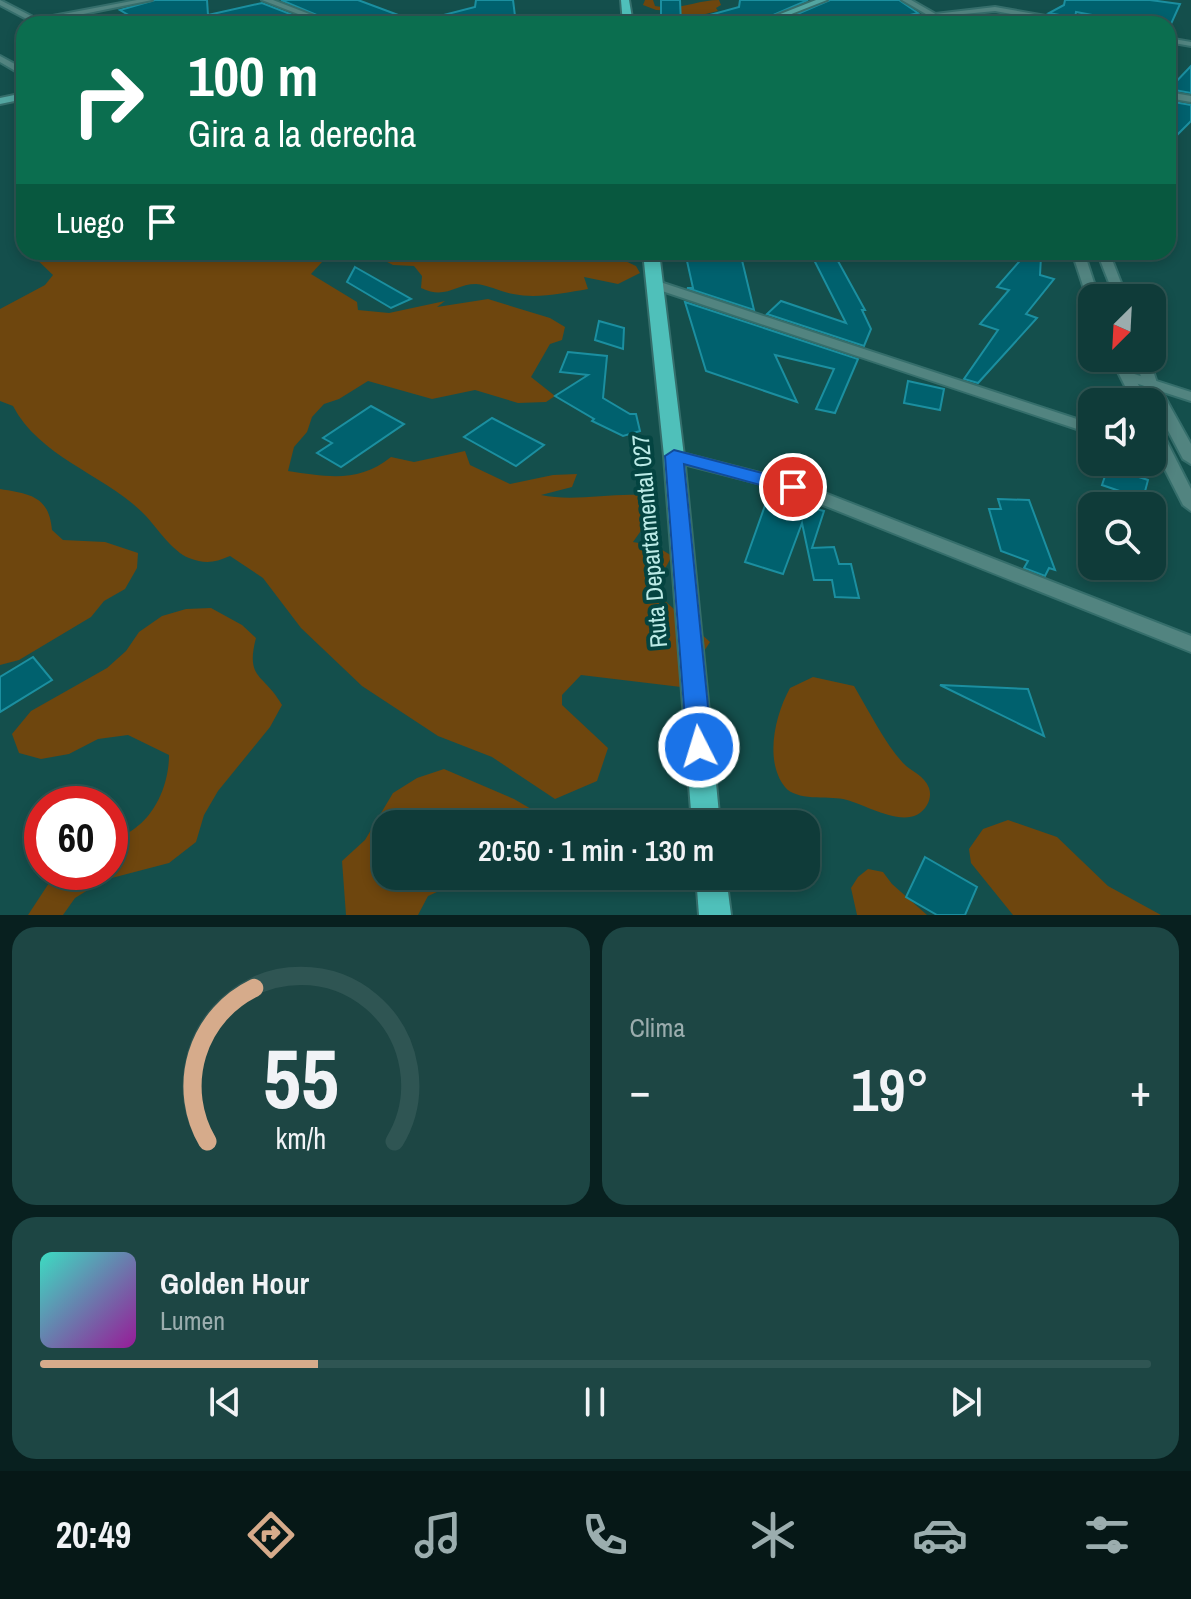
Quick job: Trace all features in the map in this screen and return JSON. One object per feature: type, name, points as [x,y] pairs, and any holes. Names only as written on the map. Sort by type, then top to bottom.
[{"type":"main road","points":[[780,16],[823,0]]},
{"type":"main road","name":"Ruta Departamental 027","points":[[652,260],[674,456],[705,810]]},
{"type":"main road","points":[[712,890],[715,915]]},
{"type":"street","points":[[73,16],[148,0]]},
{"type":"street","points":[[266,0],[309,16]]},
{"type":"street","points":[[894,0],[922,16]]},
{"type":"street","points":[[906,0],[930,16]]},
{"type":"street","points":[[0,2],[27,16]]},
{"type":"street","points":[[952,16],[995,9],[1035,16]]},
{"type":"street","points":[[1081,260],[1088,284]]},
{"type":"street","points":[[1106,260],[1116,284]]},
{"type":"street","points":[[654,284],[730,306],[1078,424]]},
{"type":"street","points":[[1126,372],[1134,388]]},
{"type":"street","points":[[1146,372],[1191,459]]},
{"type":"street","points":[[1128,376],[1191,397]]},
{"type":"street","points":[[674,456],[793,487],[1191,644]]},
{"type":"street","points":[[1166,464],[1191,505]]},
{"type":"shaded area","points":[[645,0],[653,0],[655,6],[664,7],[719,0],[721,5],[716,8],[718,11],[697,16],[675,16],[680,11],[656,10],[643,5]]},
{"type":"shaded area","points":[[37,260],[322,260],[311,274],[357,302],[358,310],[389,313],[445,301],[437,307],[488,299],[550,318],[565,327],[562,340],[550,344],[531,377],[555,396],[546,402],[518,403],[475,390],[432,399],[368,381],[339,399],[324,404],[312,417],[307,432],[294,447],[288,471],[342,476],[367,471],[391,457],[414,462],[465,451],[470,465],[510,484],[553,475],[577,474],[572,487],[541,495],[565,498],[641,495],[650,518],[633,542],[656,546],[672,556],[646,603],[663,599],[710,642],[681,687],[581,675],[562,695],[562,705],[608,748],[597,781],[555,799],[492,757],[438,736],[362,686],[301,628],[263,578],[230,556],[205,562],[183,555],[129,501],[56,453],[25,424],[13,406],[0,401],[0,309],[45,285],[53,275]]},
{"type":"shaded area","points":[[383,260],[623,260],[636,266],[640,273],[618,284],[584,277],[588,289],[531,296],[476,284],[444,292],[430,291],[421,288],[422,276],[414,266],[393,265]]},
{"type":"shaded area","points":[[0,489],[29,495],[42,503],[52,530],[63,540],[105,542],[138,553],[137,568],[125,589],[104,601],[91,617],[19,660],[0,665]]},
{"type":"shaded area","points":[[211,608],[242,625],[256,638],[253,652],[255,669],[282,705],[270,727],[218,791],[204,815],[196,842],[169,863],[128,874],[128,833],[155,806],[167,776],[169,755],[128,735],[98,739],[69,754],[41,759],[19,753],[12,734],[31,711],[107,668],[126,651],[139,632],[162,616],[186,609]]},
{"type":"shaded area","points":[[813,677],[854,686],[896,755],[927,784],[929,799],[919,813],[910,817],[888,815],[843,799],[796,794],[785,787],[773,751],[776,724],[790,688]]},
{"type":"shaded area","points":[[444,769],[533,810],[383,810],[393,793],[417,778]]},
{"type":"shaded area","points":[[1008,820],[1057,837],[1108,886],[1161,915],[1013,915],[971,863],[969,849],[983,829]]},
{"type":"shaded area","points":[[372,828],[372,890],[441,890],[428,896],[418,915],[346,915],[342,861],[365,840]]},
{"type":"shaded area","points":[[868,869],[883,872],[927,915],[857,915],[851,888]]},
{"type":"shaded area","points":[[44,890],[88,890],[75,898],[63,915],[28,915]]},
{"type":"building","points":[[155,0],[207,0],[208,15],[262,3],[295,16],[130,16],[120,10]]},
{"type":"building","points":[[281,0],[358,0],[401,16],[319,16]]},
{"type":"building","points":[[476,0],[513,0],[515,16],[440,16],[475,7]]},
{"type":"building","points":[[661,0],[680,0],[681,16],[661,16]]},
{"type":"building","points":[[740,0],[808,0],[771,16],[706,16],[739,7]]},
{"type":"building","points":[[830,0],[899,0],[918,13],[906,16],[793,16]]},
{"type":"building","points":[[1065,0],[1150,0],[1180,4],[1175,16],[1097,16],[1076,12],[1075,16],[1065,16],[1049,13],[1064,5]]},
{"type":"building","points":[[1191,66],[1191,93],[1176,90],[1176,82]]},
{"type":"building","points":[[1176,102],[1191,105],[1191,121],[1176,136]]},
{"type":"building","points":[[687,260],[742,260],[754,310],[687,288],[693,288]]},
{"type":"building","points":[[814,260],[837,260],[865,310],[862,310],[871,329],[864,346],[767,314],[781,301],[846,323]]},
{"type":"building","points":[[1021,260],[1041,260],[1040,275],[1054,279],[1026,314],[1037,318],[978,383],[964,379],[998,330],[980,324],[1009,290],[997,287]]},
{"type":"building","points":[[355,267],[411,299],[391,308],[347,282]]},
{"type":"building","points":[[685,302],[858,359],[835,413],[816,409],[834,369],[775,355],[797,402],[706,371]]},
{"type":"building","points":[[599,321],[624,328],[623,349],[595,340]]},
{"type":"building","points":[[568,352],[607,356],[603,398],[630,414],[636,414],[640,431],[623,436],[592,421],[594,419],[555,396],[588,375],[560,372]]},
{"type":"building","points":[[908,381],[944,389],[940,410],[904,403]]},
{"type":"building","points":[[371,406],[404,424],[341,467],[317,453],[332,443],[323,438]]},
{"type":"building","points":[[492,418],[544,445],[516,466],[464,437]]},
{"type":"building","points":[[1105,476],[1136,476],[1148,480],[1145,492],[1122,492],[1102,485]]},
{"type":"building","points":[[768,497],[824,511],[812,548],[834,547],[839,564],[851,564],[859,598],[835,597],[832,580],[814,580],[802,523],[783,574],[745,562]]},
{"type":"building","points":[[998,499],[1029,500],[1055,570],[1049,568],[1045,576],[1024,568],[1028,561],[1001,551],[989,509],[1001,509]]},
{"type":"building","points":[[33,657],[52,680],[0,712],[0,677]]},
{"type":"building","points":[[940,685],[1028,689],[1044,736]]},
{"type":"building","points":[[925,857],[977,887],[965,915],[937,915],[906,897]]},
{"type":"route","points":[[699,747],[674,456],[793,487]]}]
